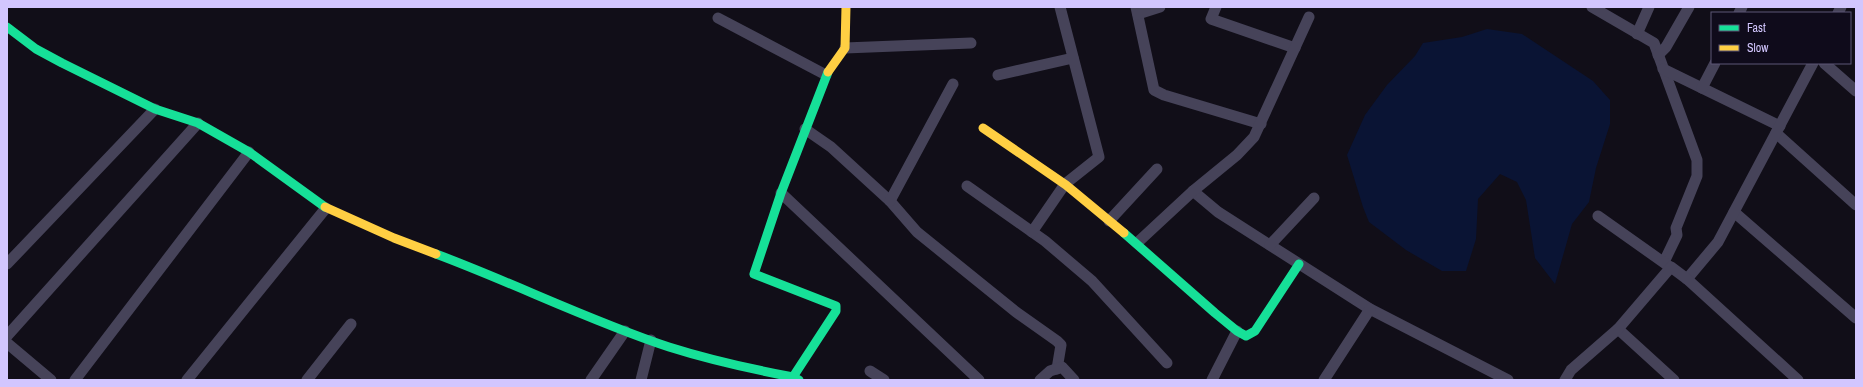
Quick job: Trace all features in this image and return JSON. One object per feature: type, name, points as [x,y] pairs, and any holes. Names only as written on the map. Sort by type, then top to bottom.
[{"type":"street","points":[[7,27],[36,49],[155,109],[198,123],[249,152],[326,208],[394,238],[495,276],[625,331],[723,363],[794,379],[836,311],[836,306],[754,274],[781,192],[826,75],[845,48],[846,7]]},
{"type":"street","points":[[1032,232],[1065,184],[1099,157],[1060,7]]},
{"type":"street","points":[[1160,7],[1137,11],[1154,90],[1261,124]]},
{"type":"street","points":[[1216,7],[1211,19],[1295,48]]},
{"type":"street","points":[[1565,380],[1571,370],[1618,329],[1668,265],[1677,235],[1676,228],[1697,176],[1697,160],[1654,44],[1592,7]]},
{"type":"street","points":[[1637,34],[1649,7]]},
{"type":"street","points":[[1658,55],[1666,47],[1689,7]]},
{"type":"street","points":[[1137,243],[1193,192],[1237,155],[1254,137],[1309,16]]},
{"type":"street","points":[[718,18],[826,75]]},
{"type":"street","points":[[845,48],[971,43]]},
{"type":"street","points":[[998,75],[1073,58]]},
{"type":"street","points":[[1702,88],[1714,64]]},
{"type":"street","points":[[1687,279],[1718,242],[1812,64]]},
{"type":"street","points":[[1825,64],[1856,91]]},
{"type":"street","points":[[1663,69],[1778,129],[1856,205]]},
{"type":"street","points":[[890,201],[953,84]]},
{"type":"street","points":[[7,264],[155,109]]},
{"type":"street","points":[[7,336],[198,123]]},
{"type":"street","points":[[983,128],[1065,184],[1137,243],[1185,288],[1237,331],[1246,336],[1255,331],[1300,264]]},
{"type":"street","points":[[805,129],[831,147],[890,201],[917,232],[1016,312],[1057,341],[1061,345],[1057,369]]},
{"type":"street","points":[[75,380],[249,152]]},
{"type":"street","points":[[1109,221],[1157,169]]},
{"type":"street","points":[[967,186],[1032,232],[1092,281],[1167,363]]},
{"type":"street","points":[[781,192],[979,380]]},
{"type":"street","points":[[1193,192],[1218,212],[1370,309],[1508,380]]},
{"type":"street","points":[[1270,245],[1314,198]]},
{"type":"street","points":[[187,380],[326,208]]},
{"type":"street","points":[[1734,212],[1856,318]]},
{"type":"street","points":[[1598,216],[1687,279],[1798,380]]},
{"type":"street","points":[[1324,380],[1370,309]]},
{"type":"street","points":[[307,380],[351,324]]},
{"type":"street","points":[[1618,329],[1674,380]]},
{"type":"street","points":[[591,380],[625,331]]},
{"type":"street","points":[[1212,380],[1237,331]]},
{"type":"street","points":[[641,380],[651,340]]},
{"type":"street","points":[[7,343],[51,380]]},
{"type":"street","points":[[1040,380],[1050,371],[1062,367],[1074,380]]},
{"type":"street","points":[[870,370],[884,380]]},
{"type":"water","points":[[1487,29],[1522,34],[1593,81],[1610,100],[1610,124],[1596,168],[1589,202],[1572,224],[1555,284],[1535,258],[1526,200],[1517,182],[1500,174],[1478,199],[1476,239],[1466,271],[1442,271],[1406,250],[1369,222],[1347,155],[1365,115],[1387,85],[1415,56],[1423,43],[1462,37]]},
{"type":"traffic: fast","points":[[7,27],[36,49],[62,63],[155,109],[198,123],[249,152],[325,207]]},
{"type":"traffic: fast","points":[[791,380],[836,311],[836,306],[754,274],[781,193],[828,72]]},
{"type":"traffic: fast","points":[[1124,233],[1215,313],[1237,331],[1246,336],[1255,331],[1299,264]]},
{"type":"traffic: fast","points":[[436,254],[640,337],[700,356],[793,377],[799,380]]},
{"type":"traffic: slow","points":[[828,72],[845,48],[846,7]]},
{"type":"traffic: slow","points":[[983,128],[1066,185],[1124,233]]},
{"type":"traffic: slow","points":[[325,207],[394,238],[436,254]]}]
